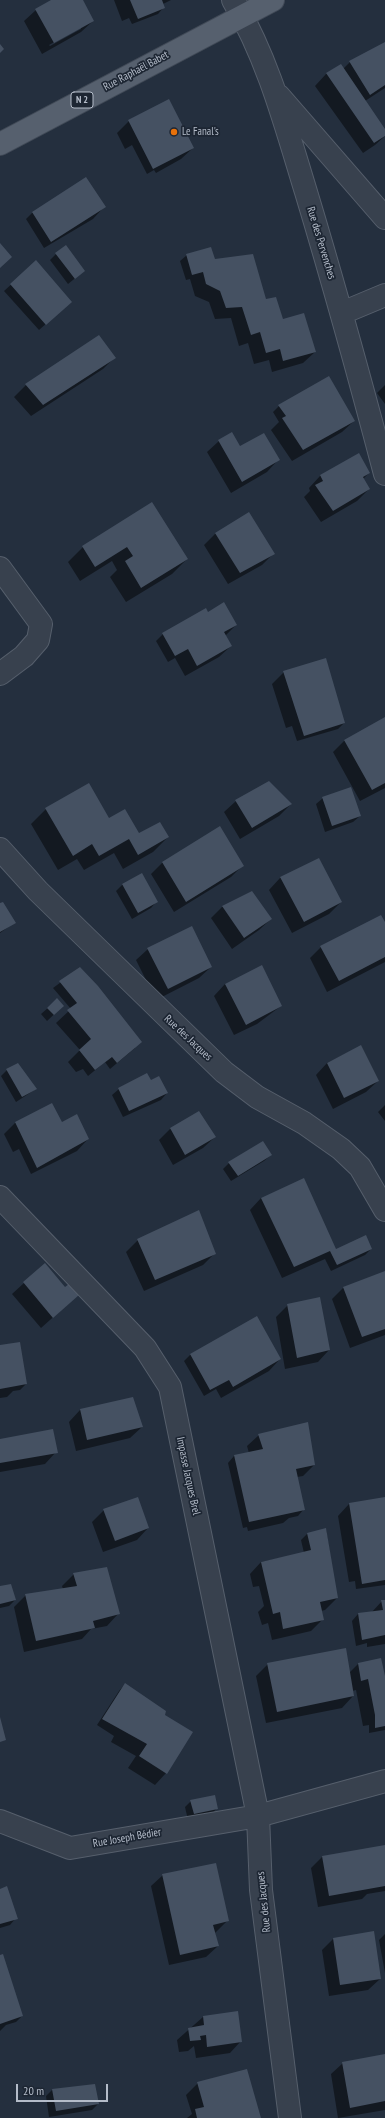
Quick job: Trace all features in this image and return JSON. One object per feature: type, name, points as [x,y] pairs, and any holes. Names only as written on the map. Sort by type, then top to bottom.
[{"type":"main road","name":"Rue Raphaël Babet","points":[[0,144],[238,8],[273,0]]},
{"type":"street","name":"Rue des Pervenches","points":[[238,8],[272,88],[291,144],[342,313],[385,474]]},
{"type":"street","points":[[272,88],[385,218]]},
{"type":"street","points":[[342,313],[385,295]]},
{"type":"street","points":[[0,568],[41,624],[38,640],[24,656],[0,674]]},
{"type":"street","name":"Rue des Jacques","points":[[0,849],[43,896],[224,1072],[257,1098],[304,1123],[346,1153],[360,1167],[385,1210]]},
{"type":"street","name":"Impasse Jacques Brel","points":[[0,1197],[145,1348],[170,1387],[258,1816]]},
{"type":"street","points":[[258,1816],[385,1780]]},
{"type":"street","name":"Rue des Jacques","points":[[258,1816],[261,1890],[290,2118]]},
{"type":"street","name":"Rue Joseph Bédier","points":[[0,1821],[70,1848],[258,1816]]},
{"type":"building","points":[[51,0],[83,0],[94,21],[54,43],[35,9]]},
{"type":"building","points":[[130,0],[162,0],[165,8],[138,19]]},
{"type":"building","points":[[385,42],[385,85],[370,95],[349,61]]},
{"type":"building","points":[[0,44],[4,49],[0,53]]},
{"type":"building","points":[[341,64],[385,129],[385,136],[374,143],[326,73]]},
{"type":"building","points":[[169,99],[194,148],[153,169],[128,120]]},
{"type":"building","points":[[86,177],[106,207],[51,242],[32,212]]},
{"type":"building","points":[[0,243],[12,257],[0,268]]},
{"type":"building","points":[[66,245],[85,271],[75,279],[55,253]]},
{"type":"building","points":[[211,247],[215,259],[253,254],[266,299],[276,297],[283,319],[304,313],[316,352],[283,361],[280,349],[266,353],[260,332],[251,335],[242,307],[226,308],[220,291],[206,284],[203,272],[192,275],[186,254]]},
{"type":"building","points":[[36,260],[72,302],[46,325],[10,284]]},
{"type":"building","points":[[99,335],[116,358],[43,405],[25,384]]},
{"type":"building","points":[[329,376],[355,421],[303,450],[282,418],[286,416],[278,405]]},
{"type":"building","points":[[232,432],[240,446],[264,433],[280,460],[242,482],[218,440]]},
{"type":"building","points":[[359,453],[370,473],[363,477],[370,489],[333,511],[315,485],[323,481],[320,475]]},
{"type":"building","points":[[152,502],[188,559],[141,588],[125,561],[133,556],[127,547],[95,567],[82,546]]},
{"type":"building","points":[[249,512],[275,554],[240,573],[215,533]]},
{"type":"building","points":[[224,602],[237,625],[224,632],[232,646],[197,666],[188,649],[175,656],[162,633],[206,608],[208,612]]},
{"type":"building","points":[[326,658],[345,723],[304,736],[283,671]]},
{"type":"building","points":[[385,717],[385,783],[372,790],[344,740]]},
{"type":"building","points":[[269,781],[292,804],[252,828],[235,800]]},
{"type":"building","points":[[89,783],[109,818],[125,809],[139,833],[160,822],[169,837],[138,855],[129,839],[99,856],[92,844],[73,856],[45,808]]},
{"type":"building","points":[[351,787],[361,816],[332,826],[322,797]]},
{"type":"building","points":[[220,826],[244,866],[186,902],[162,862]]},
{"type":"building","points":[[319,858],[342,902],[304,922],[280,877]]},
{"type":"building","points":[[142,873],[158,902],[138,913],[122,884]]},
{"type":"building","points":[[252,891],[272,919],[244,938],[222,906]]},
{"type":"building","points":[[3,902],[16,923],[0,932],[0,903]]},
{"type":"building","points":[[381,915],[385,922],[385,957],[339,981],[320,946]]},
{"type":"building","points":[[192,926],[212,967],[168,989],[147,948]]},
{"type":"building","points":[[262,965],[282,1006],[246,1025],[225,984]]},
{"type":"building","points":[[80,967],[98,986],[142,1042],[117,1063],[112,1057],[95,1070],[79,1050],[91,1039],[67,1010],[77,1003],[59,981]]},
{"type":"building","points":[[57,998],[64,1006],[54,1015],[47,1008]]},
{"type":"building","points":[[361,1045],[379,1081],[344,1098],[327,1063]]},
{"type":"building","points":[[18,1063],[37,1089],[22,1097],[6,1069]]},
{"type":"building","points":[[147,1073],[151,1080],[159,1076],[168,1093],[129,1111],[118,1088]]},
{"type":"building","points":[[52,1103],[62,1122],[77,1114],[89,1139],[37,1168],[15,1122]]},
{"type":"building","points":[[199,1111],[216,1137],[185,1155],[170,1128]]},
{"type":"building","points":[[263,1141],[272,1155],[238,1176],[228,1162]]},
{"type":"building","points":[[304,1178],[336,1249],[366,1235],[372,1249],[337,1265],[330,1251],[294,1267],[261,1198]]},
{"type":"building","points":[[199,1210],[216,1254],[155,1280],[137,1239]]},
{"type":"building","points":[[45,1263],[65,1287],[69,1284],[79,1295],[53,1318],[23,1282]]},
{"type":"building","points":[[385,1271],[385,1329],[362,1337],[343,1287]]},
{"type":"building","points":[[320,1297],[330,1350],[297,1358],[287,1304]]},
{"type":"building","points":[[257,1316],[281,1359],[233,1387],[229,1380],[210,1390],[190,1354]]},
{"type":"building","points":[[20,1342],[27,1384],[0,1389],[0,1345]]},
{"type":"building","points":[[133,1397],[143,1427],[87,1440],[80,1409]]},
{"type":"building","points":[[308,1422],[315,1465],[296,1469],[305,1510],[249,1522],[234,1455],[263,1449],[258,1434]]},
{"type":"building","points":[[53,1429],[58,1453],[0,1463],[0,1439]]},
{"type":"building","points":[[138,1497],[149,1528],[115,1541],[103,1509]]},
{"type":"building","points":[[385,1497],[385,1580],[362,1584],[349,1503]]},
{"type":"building","points":[[326,1528],[338,1598],[320,1602],[324,1620],[283,1629],[280,1612],[273,1614],[261,1562],[311,1550],[307,1533]]},
{"type":"building","points":[[107,1567],[120,1614],[93,1621],[95,1628],[36,1641],[25,1594],[77,1586],[73,1573]]},
{"type":"building","points":[[11,1584],[16,1600],[0,1604],[0,1586]]},
{"type":"building","points":[[381,1600],[385,1600],[385,1635],[362,1640],[358,1613],[383,1610]]},
{"type":"building","points":[[346,1648],[354,1696],[277,1712],[267,1663]]},
{"type":"building","points":[[381,1658],[385,1676],[385,1726],[375,1728],[375,1715],[368,1679],[361,1681],[358,1663]]},
{"type":"building","points":[[125,1683],[166,1711],[165,1715],[193,1732],[167,1774],[139,1756],[147,1744],[102,1719]]},
{"type":"building","points":[[0,1717],[6,1740],[0,1742]]},
{"type":"building","points":[[215,1795],[218,1809],[194,1814],[190,1800]]},
{"type":"building","points":[[385,1845],[385,1886],[329,1896],[322,1856]]},
{"type":"building","points":[[216,1863],[229,1921],[213,1925],[219,1946],[180,1955],[162,1874]]},
{"type":"building","points":[[7,1886],[18,1919],[0,1924],[0,1889]]},
{"type":"building","points":[[374,1931],[381,1979],[340,1985],[333,1938]]},
{"type":"building","points":[[3,1954],[23,2016],[0,2024],[0,1955]]},
{"type":"building","points":[[238,2011],[242,2042],[207,2047],[206,2035],[200,2036],[201,2040],[190,2041],[188,2028],[204,2025],[203,2016]]},
{"type":"building","points":[[385,2054],[385,2101],[350,2108],[342,2062]]},
{"type":"building","points":[[247,2069],[261,2118],[197,2118],[195,2109],[204,2107],[197,2082]]},
{"type":"building","points":[[95,2084],[99,2104],[56,2111],[52,2089]]},
{"type":"place","name":"Le Fanal's","points":[[174,132]]}]
